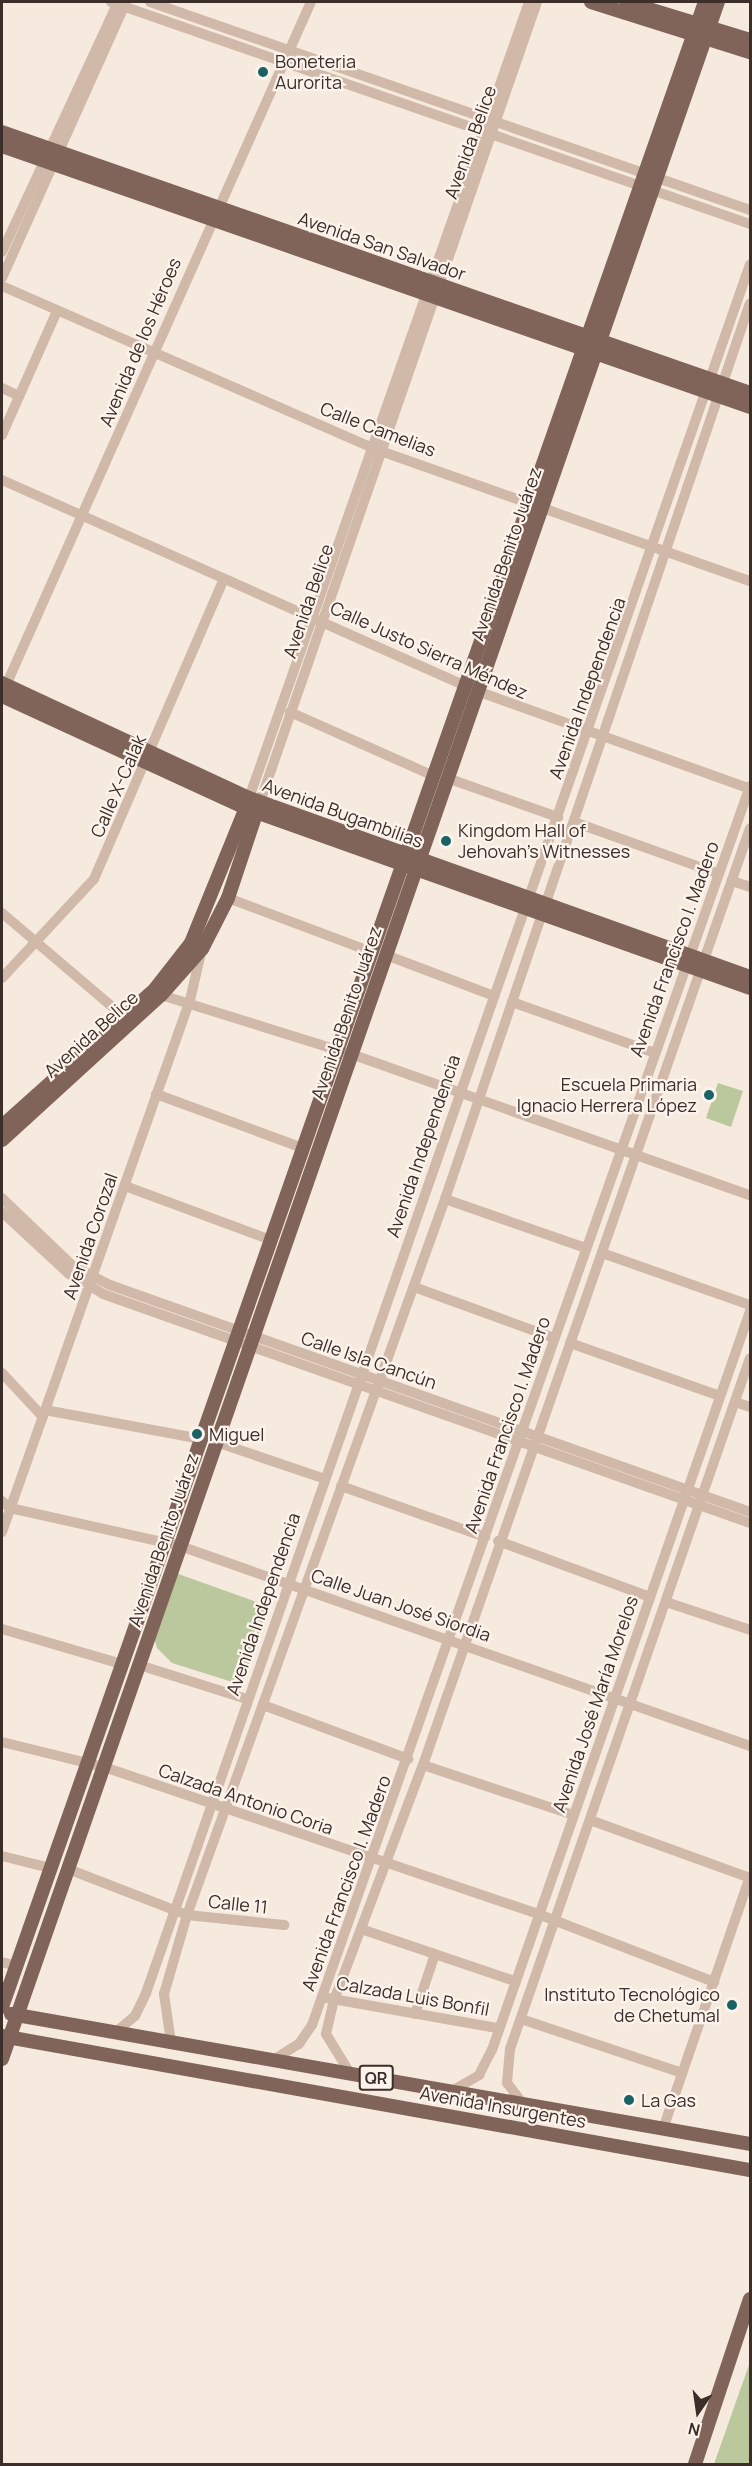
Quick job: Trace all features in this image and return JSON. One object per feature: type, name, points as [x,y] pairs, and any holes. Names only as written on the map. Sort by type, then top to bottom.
[{"type":"main road","points":[[591,2],[701,31],[750,40]]},
{"type":"main road","points":[[626,2],[750,52]]},
{"type":"main road","name":"Avenida Benito Juárez","points":[[2,2059],[5,2037],[17,2015],[251,1341],[344,1052],[701,31],[705,2]]},
{"type":"main road","name":"Avenida Benito Juárez","points":[[701,31],[718,2]]},
{"type":"main road","name":"Avenida San Salvador","points":[[2,132],[52,157]]},
{"type":"main road","name":"Avenida San Salvador","points":[[2,146],[52,157],[432,289],[715,388],[750,407]]},
{"type":"main road","name":"Avenida San Salvador","points":[[715,388],[750,393]]},
{"type":"main road","name":"Avenida Bugambilias","points":[[3,690],[253,805],[410,863],[696,963],[750,976]]},
{"type":"main road","name":"Avenida Belice","points":[[2,1126],[127,1018],[161,995],[202,950],[228,898],[253,805]]},
{"type":"main road","name":"Avenida Belice","points":[[2,1140],[155,989],[191,943],[253,805]]},
{"type":"main road","name":"Avenida Bugambilias","points":[[696,963],[750,988]]},
{"type":"main road","name":"Avenida Benito Juárez","points":[[2,2007],[303,1148],[344,1052]]},
{"type":"main road","name":"Avenida Insurgentes","points":[[2,2012],[750,2144]]},
{"type":"main road","points":[[86,2051],[91,2027]]},
{"type":"main road","name":"Avenida Insurgentes","points":[[5,2037],[750,2170]]},
{"type":"main road","points":[[582,2140],[587,2115]]},
{"type":"main road","points":[[696,2160],[700,2135]]},
{"type":"main road","points":[[695,2464],[750,2299]]},
{"type":"street","points":[[150,2],[492,121],[750,224]]},
{"type":"street","name":"Avenida de los Héroes","points":[[3,690],[82,517],[214,213],[311,2]]},
{"type":"street","name":"Avenida Belice","points":[[492,121],[529,2]]},
{"type":"street","name":"Avenida Belice","points":[[253,805],[432,289],[537,2]]},
{"type":"street","points":[[2,278],[120,3],[488,132],[649,182],[750,210]]},
{"type":"street","points":[[2,252],[52,157]]},
{"type":"street","name":"Avenida Independencia","points":[[171,2042],[164,1994],[187,1915],[414,1287],[477,1099],[668,552],[750,264]]},
{"type":"street","name":"Calle Camelias","points":[[2,286],[377,449],[750,581]]},
{"type":"street","name":"Avenida Independencia","points":[[117,2031],[135,2016],[146,1993],[172,1906],[325,1479],[458,1093],[654,547],[750,303]]},
{"type":"street","points":[[2,435],[57,311]]},
{"type":"street","points":[[2,388],[19,396]]},
{"type":"street","name":"Calle Justo Sierra Méndez","points":[[2,480],[223,581],[317,619],[471,689],[602,739],[750,788]]},
{"type":"street","name":"Calle X-Calak","points":[[2,978],[38,944],[94,879],[150,757],[223,581]]},
{"type":"street","name":"Avenida Belice","points":[[253,805],[290,712],[317,619]]},
{"type":"street","points":[[290,712],[440,777],[558,817]]},
{"type":"street","name":"Avenida Francisco I. Madero","points":[[350,2073],[326,2034],[334,2000],[423,1765],[498,1541],[636,1156],[696,963],[719,874],[750,788]]},
{"type":"street","points":[[574,822],[719,874]]},
{"type":"street","name":"Avenida Francisco I. Madero","points":[[273,2060],[299,2044],[322,1997],[450,1640],[655,1053],[732,881],[750,828]]},
{"type":"street","points":[[732,881],[750,887]]},
{"type":"street","points":[[228,898],[494,996]]},
{"type":"street","points":[[2,913],[127,1018]]},
{"type":"street","name":"Avenida Corozal","points":[[2,1532],[6,1505],[44,1413],[125,1186],[190,1000],[202,950]]},
{"type":"street","points":[[161,995],[190,1000],[344,1052],[750,1195]]},
{"type":"street","points":[[512,1002],[655,1053]]},
{"type":"street","points":[[156,1095],[303,1148]]},
{"type":"street","points":[[125,1186],[271,1240]]},
{"type":"street","name":"Calle Isla Cancún","points":[[2,1198],[91,1282]]},
{"type":"street","points":[[445,1199],[586,1248]]},
{"type":"street","name":"Calle Isla Cancún","points":[[2,1212],[91,1282],[377,1386],[686,1494],[750,1523]]},
{"type":"street","points":[[602,1253],[750,1305]]},
{"type":"street","points":[[414,1287],[554,1338]]},
{"type":"street","name":"Avenida José María Morelos","points":[[450,2092],[479,2075],[498,2028],[750,1311]]},
{"type":"street","points":[[570,1343],[720,1396]]},
{"type":"street","name":"Avenida José María Morelos","points":[[523,2104],[506,2071],[521,2019],[750,1358]]},
{"type":"street","points":[[2,1373],[44,1413],[201,1439]]},
{"type":"street","points":[[735,1402],[750,1407]]},
{"type":"street","points":[[216,1442],[325,1479]]},
{"type":"street","points":[[341,1486],[485,1536]]},
{"type":"street","name":"Calle Isla Cancún","points":[[701,1500],[750,1512]]},
{"type":"street","name":"Calle Juan José Siordia","points":[[6,1505],[180,1546],[750,1746]]},
{"type":"street","points":[[498,1541],[650,1597]]},
{"type":"street","points":[[666,1602],[750,1630]]},
{"type":"street","points":[[2,1629],[122,1664]]},
{"type":"street","points":[[139,1665],[247,1699]]},
{"type":"street","points":[[263,1705],[408,1759]]},
{"type":"street","name":"Calzada Antonio Coria","points":[[2,1742],[104,1767],[371,1860],[538,1914],[714,1982]]},
{"type":"street","points":[[423,1765],[573,1815]]},
{"type":"street","points":[[590,1820],[750,1877],[663,2129]]},
{"type":"street","points":[[2,1856],[50,1868]]},
{"type":"street","points":[[68,1869],[172,1906],[187,1915]]},
{"type":"street","name":"Calle 11","points":[[187,1915],[284,1925]]},
{"type":"street","points":[[361,1929],[515,1981]]},
{"type":"street","points":[[415,2014],[435,1954]]},
{"type":"street","points":[[2,1962],[16,1966]]},
{"type":"street","name":"Calzada Luis Bonfil","points":[[322,1997],[498,2028]]},
{"type":"street","points":[[521,2019],[682,2073]]},
{"type":"green space","points":[[718,1083],[743,1091],[731,1127],[706,1118]]},
{"type":"green space","points":[[170,1571],[268,1606],[242,1685],[172,1663],[157,1648],[151,1626]]},
{"type":"green space","points":[[750,2362],[750,2464],[714,2464]]},
{"type":"place","name":"Boneteria Aurorita","points":[[263,72]]},
{"type":"place","name":"Kingdom Hall of Jehovah's Witnesses","points":[[446,841]]},
{"type":"place","name":"Escuela Primaria Ignacio Herrera López","points":[[709,1095]]},
{"type":"place","name":"Miguel","points":[[197,1434]]},
{"type":"place","name":"Instituto Tecnológico de Chetumal","points":[[732,2005]]},
{"type":"place","name":"La Gas","points":[[629,2100]]}]
